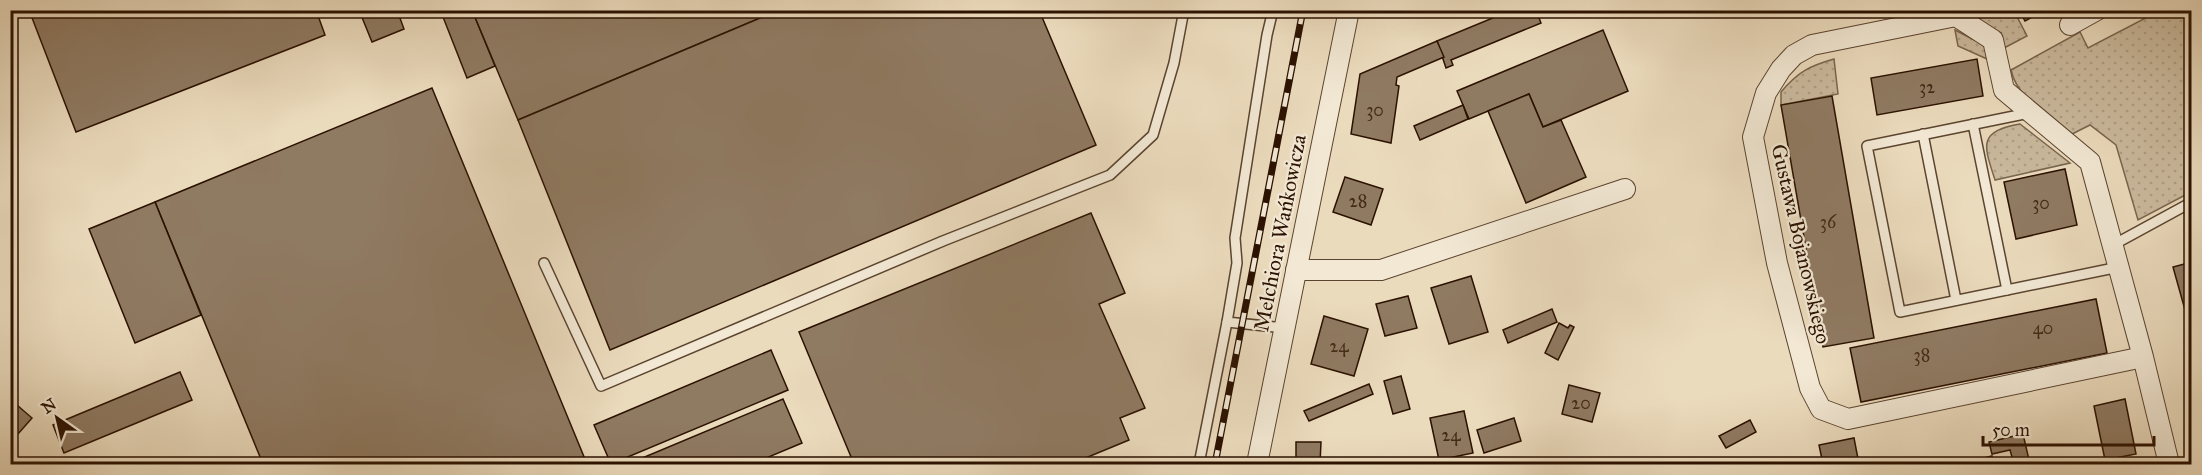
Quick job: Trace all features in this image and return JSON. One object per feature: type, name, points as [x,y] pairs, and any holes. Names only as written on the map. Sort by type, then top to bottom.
[{"type":"street","points":[[2070,25],[2097,10]]},
{"type":"street","name":"Melchiora Wańkowicza","points":[[1257,465],[1296,270],[1353,11]]},
{"type":"street","name":"Gustawa Bojanowskiego","points":[[2143,357],[1848,419],[1821,409],[1810,388],[1777,263],[1753,137],[1766,93],[1781,69],[1794,55],[1812,45],[1956,16],[1994,40],[2004,90],[2090,162],[2143,357],[2169,465]]},
{"type":"street","points":[[1296,270],[1381,270],[1625,189]]},
{"type":"lane","points":[[544,263],[601,386],[943,241],[1110,175],[1154,135],[1174,63],[1184,10]]},
{"type":"lane","points":[[1199,465],[1237,263],[1235,238],[1267,34],[1273,10]]},
{"type":"lane","points":[[2031,112],[1867,146],[1900,312],[2119,267]]},
{"type":"lane","points":[[1973,124],[2007,290]]},
{"type":"lane","points":[[1923,134],[1956,300]]},
{"type":"lane","points":[[2113,245],[2192,202]]},
{"type":"lane","points":[[1227,322],[1285,328]]},
{"type":"shaded area","points":[[1979,11],[2014,11],[2027,36],[2004,48],[2001,33],[1980,22]]},
{"type":"shaded area","points":[[2159,11],[2191,11],[2191,192],[2138,220],[2116,145],[2090,125],[2072,134],[2027,98],[2014,80],[2011,70],[2080,32],[2088,48]]},
{"type":"shaded area","points":[[1955,30],[1986,46],[1987,59],[1958,46]]},
{"type":"shaded area","points":[[1834,59],[1838,94],[1781,105],[1781,92],[1793,79],[1811,67]]},
{"type":"shaded area","points":[[2020,124],[2070,163],[1995,180],[1988,158],[1987,142],[1996,131]]},
{"type":"building","points":[[29,10],[316,10],[325,35],[76,132]]},
{"type":"building","points":[[359,10],[397,10],[404,29],[372,42]]},
{"type":"building","points":[[460,10],[472,10],[495,66],[467,78],[443,17]]},
{"type":"building","points":[[472,10],[779,10],[518,120]]},
{"type":"building","points":[[779,10],[1039,10],[1096,145],[610,350],[518,120]]},
{"type":"building","points":[[1512,10],[1536,10],[1541,23],[1451,60],[1453,65],[1446,68],[1437,41]]},
{"type":"building","points":[[2019,10],[2045,10],[2025,21]]},
{"type":"building","points":[[1603,30],[1628,91],[1543,127],[1529,94],[1469,119],[1457,91]]},
{"type":"building","points":[[1437,41],[1444,57],[1397,77],[1396,85],[1399,86],[1391,143],[1351,134],[1360,74]]},
{"type":"building","points":[[1977,59],[1983,96],[1877,115],[1871,78]]},
{"type":"building","points":[[432,88],[587,464],[263,464],[155,202]]},
{"type":"building","points":[[1529,94],[1543,127],[1561,120],[1586,177],[1526,203],[1488,111]]},
{"type":"building","points":[[1832,96],[1874,338],[1823,347],[1781,105]]},
{"type":"building","points":[[1463,105],[1468,119],[1420,140],[1414,126]]},
{"type":"building","points":[[2065,169],[2077,225],[2016,239],[2004,182]]},
{"type":"building","points":[[1345,177],[1383,189],[1371,225],[1333,212]]},
{"type":"building","points":[[155,202],[201,315],[135,343],[89,229]]},
{"type":"building","points":[[1091,213],[1125,293],[1099,304],[1145,408],[1120,418],[1129,440],[1071,464],[854,464],[799,332]]},
{"type":"building","points":[[2192,262],[2192,335],[2173,267]]},
{"type":"building","points":[[1471,276],[1488,332],[1449,344],[1431,288]]},
{"type":"building","points":[[1408,296],[1417,328],[1385,336],[1376,304]]},
{"type":"building","points":[[2096,299],[2107,353],[1861,402],[1850,348]]},
{"type":"building","points":[[1552,309],[1557,322],[1508,343],[1503,330]]},
{"type":"building","points":[[1324,316],[1368,329],[1354,376],[1311,364]]},
{"type":"building","points":[[1559,323],[1568,328],[1570,325],[1574,327],[1558,360],[1545,353]]},
{"type":"building","points":[[771,350],[788,390],[611,464],[594,425]]},
{"type":"building","points":[[180,372],[192,400],[64,453],[53,425]]},
{"type":"building","points":[[1401,376],[1410,409],[1393,414],[1384,381]]},
{"type":"building","points":[[1369,384],[1373,394],[1309,421],[1304,411]]},
{"type":"building","points":[[1569,385],[1600,393],[1592,422],[1562,414]]},
{"type":"building","points":[[10,399],[32,418],[10,443]]},
{"type":"building","points":[[783,399],[802,443],[752,464],[628,464]]},
{"type":"building","points":[[2125,399],[2136,454],[2105,460],[2094,406]]},
{"type":"building","points":[[1464,411],[1473,453],[1439,460],[1430,418]]},
{"type":"building","points":[[1514,418],[1521,441],[1484,453],[1477,430]]},
{"type":"building","points":[[1750,420],[1756,432],[1726,448],[1719,436]]},
{"type":"building","points":[[2023,434],[2030,464],[2014,464],[2010,450],[1992,454],[1989,442]]},
{"type":"building","points":[[1854,438],[1859,464],[1823,464],[1819,445]]},
{"type":"building","points":[[1296,442],[1321,442],[1320,464],[1296,464]]},
{"type":"building","points":[[1992,456],[1994,464],[1960,464]]},
{"type":"railway","points":[[1215,464],[1303,10]]}]
